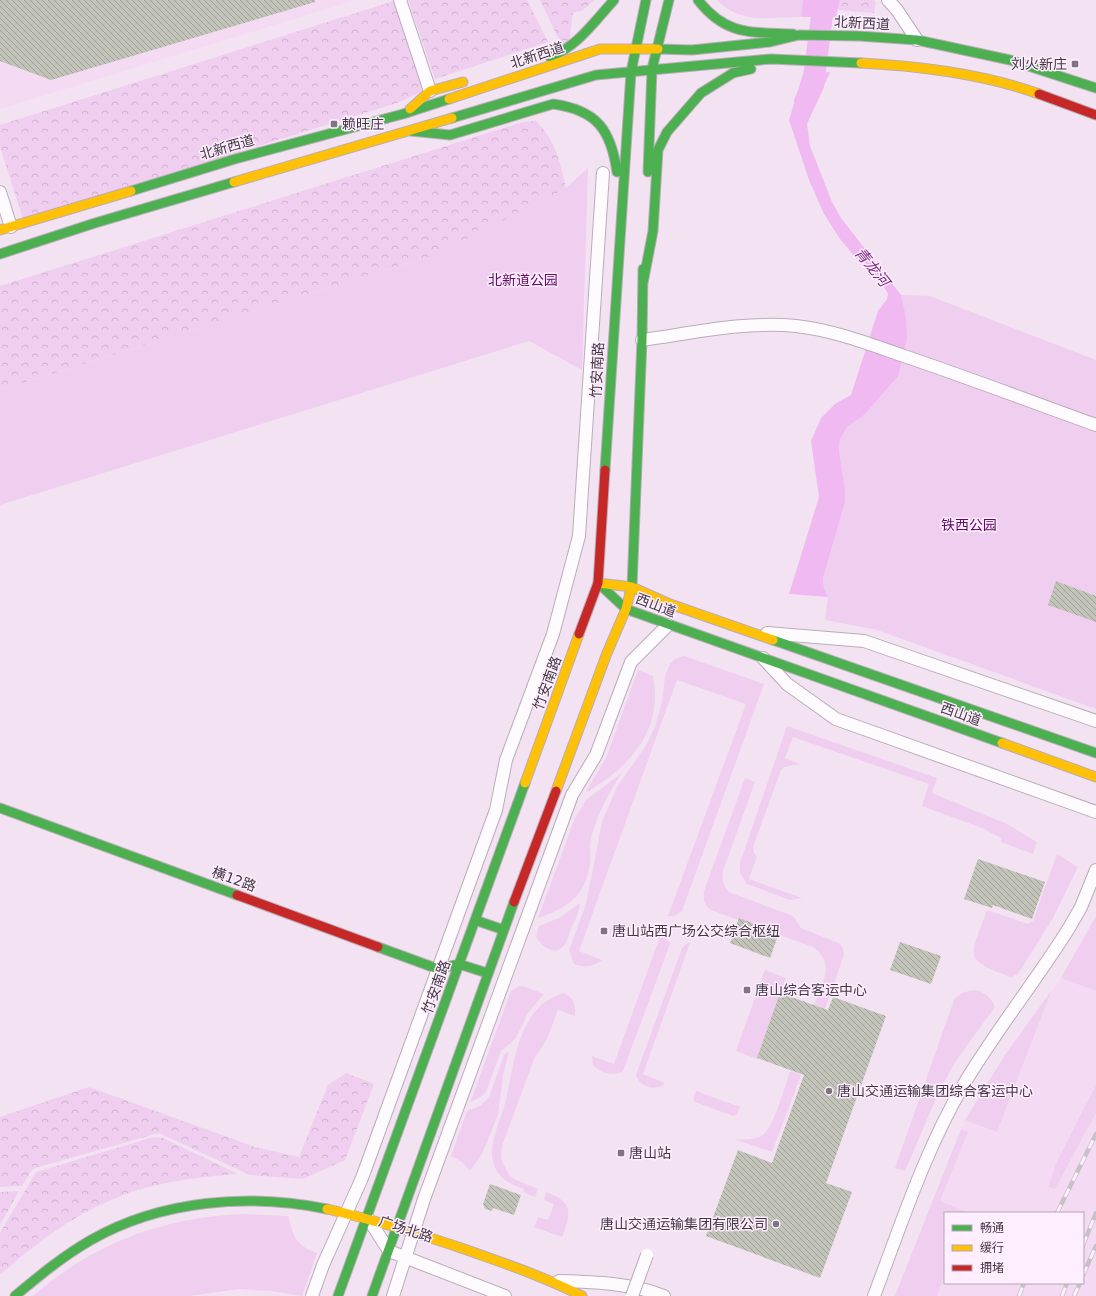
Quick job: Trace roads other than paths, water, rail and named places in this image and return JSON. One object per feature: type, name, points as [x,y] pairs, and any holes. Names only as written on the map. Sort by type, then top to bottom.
[{"type":"main road","points":[[520,65],[558,54],[571,46],[614,0]]},
{"type":"main road","name":"竹安南路","points":[[338,1296],[598,583],[621,203],[631,72],[634,48],[646,0]]},
{"type":"main road","points":[[372,1296],[488,973],[607,654],[626,609],[632,587],[642,340],[642,283],[652,69],[669,0]]},
{"type":"main road","points":[[698,0],[713,18],[724,26],[737,31],[799,35]]},
{"type":"main road","name":"北新西道","points":[[5,229],[235,159],[403,114],[600,50],[634,48],[692,50],[762,43],[799,35],[858,36],[917,40],[956,47],[1010,60],[1096,88]]},
{"type":"main road","points":[[0,254],[95,223],[411,131],[596,75],[771,59],[860,62],[911,66],[968,76],[1028,90],[1096,115]]},
{"type":"main road","points":[[642,283],[653,230],[658,150],[667,132],[701,93],[714,84],[733,73],[787,60]]},
{"type":"main road","points":[[403,114],[430,91],[475,78]]},
{"type":"main road","points":[[411,131],[450,136],[553,104],[578,108],[591,115],[602,126],[609,137],[616,161],[621,203]]},
{"type":"main road","name":"西山道","points":[[598,583],[632,587],[670,604],[748,632],[1096,753]]},
{"type":"main road","name":"西山道","points":[[598,583],[626,609],[1096,777]]},
{"type":"main road","name":"横12路","points":[[0,808],[438,969]]},
{"type":"main road","points":[[475,920],[504,930]]},
{"type":"main road","points":[[438,969],[459,964],[488,973]]},
{"type":"main road","points":[[15,1296],[68,1254],[101,1234],[134,1220],[160,1212],[192,1205],[228,1201],[262,1201],[347,1212],[367,1217]]},
{"type":"main road","name":"广场北路","points":[[367,1217],[397,1225],[555,1281],[582,1296]]},
{"type":"street","points":[[400,0],[430,91]]},
{"type":"street","points":[[888,0],[897,10],[917,40]]},
{"type":"street","points":[[312,1296],[323,1265],[362,1178],[496,810],[506,760],[553,634],[579,536],[603,172]]},
{"type":"street","points":[[0,192],[5,229]]},
{"type":"street","points":[[642,340],[743,326],[797,326],[856,340],[1096,425]]},
{"type":"street","points":[[393,1296],[414,1231],[513,952],[572,795],[596,755],[631,662],[668,625]]},
{"type":"street","points":[[748,632],[864,641],[1096,722]]},
{"type":"street","points":[[762,658],[787,684],[836,719],[1096,812]]},
{"type":"street","points":[[874,1296],[925,1167],[954,1103],[974,1068],[1069,928],[1081,907],[1096,870]]},
{"type":"street","name":"广场北路","points":[[367,1217],[389,1251],[504,1296]]},
{"type":"street","points":[[632,1296],[648,1255]]},
{"type":"street","points":[[555,1281],[599,1282],[643,1288],[664,1296]]},
{"type":"water","points":[[803,0],[840,0],[836,17],[801,17]]},
{"type":"water","points":[[830,72],[807,124],[810,146],[832,202],[841,218],[901,295],[906,318],[907,339],[898,376],[864,415],[847,427],[840,439],[839,450],[845,490],[845,502],[823,579],[824,588],[828,597],[789,594],[819,497],[811,441],[821,418],[835,404],[851,395],[878,311],[887,299],[888,294],[883,285],[861,264],[840,239],[824,214],[809,180],[789,120],[803,74]]},
{"type":"waterway","name":"青龙河","points":[[805,102],[813,85],[824,0]]},
{"type":"railway","points":[[1057,1212],[1096,1134]]},
{"type":"railway","points":[[1084,1243],[1096,1213]]},
{"type":"railway","points":[[1084,1273],[1096,1246]]},
{"type":"railway","points":[[1019,1296],[1024,1284]]},
{"type":"railway","points":[[1062,1296],[1067,1284]]},
{"type":"railway","points":[[1074,1296],[1080,1284]]},
{"type":"place","name":"刘火新庄","points":[[1075,64]]},
{"type":"place","name":"赖旺庄","points":[[334,124]]},
{"type":"place","name":"唐山站西广场公交综合枢纽","points":[[604,931]]},
{"type":"place","name":"唐山综合客运中心","points":[[747,990]]},
{"type":"place","name":"唐山交通运输集团综合客运中心","points":[[829,1091]]},
{"type":"place","name":"唐山站","points":[[621,1153]]},
{"type":"place","name":"唐山交通运输集团有限公司","points":[[776,1224]]},
{"type":"park label","name":"北新道公园","points":[[523,280]]},
{"type":"park label","name":"铁西公园","points":[[969,525]]}]
